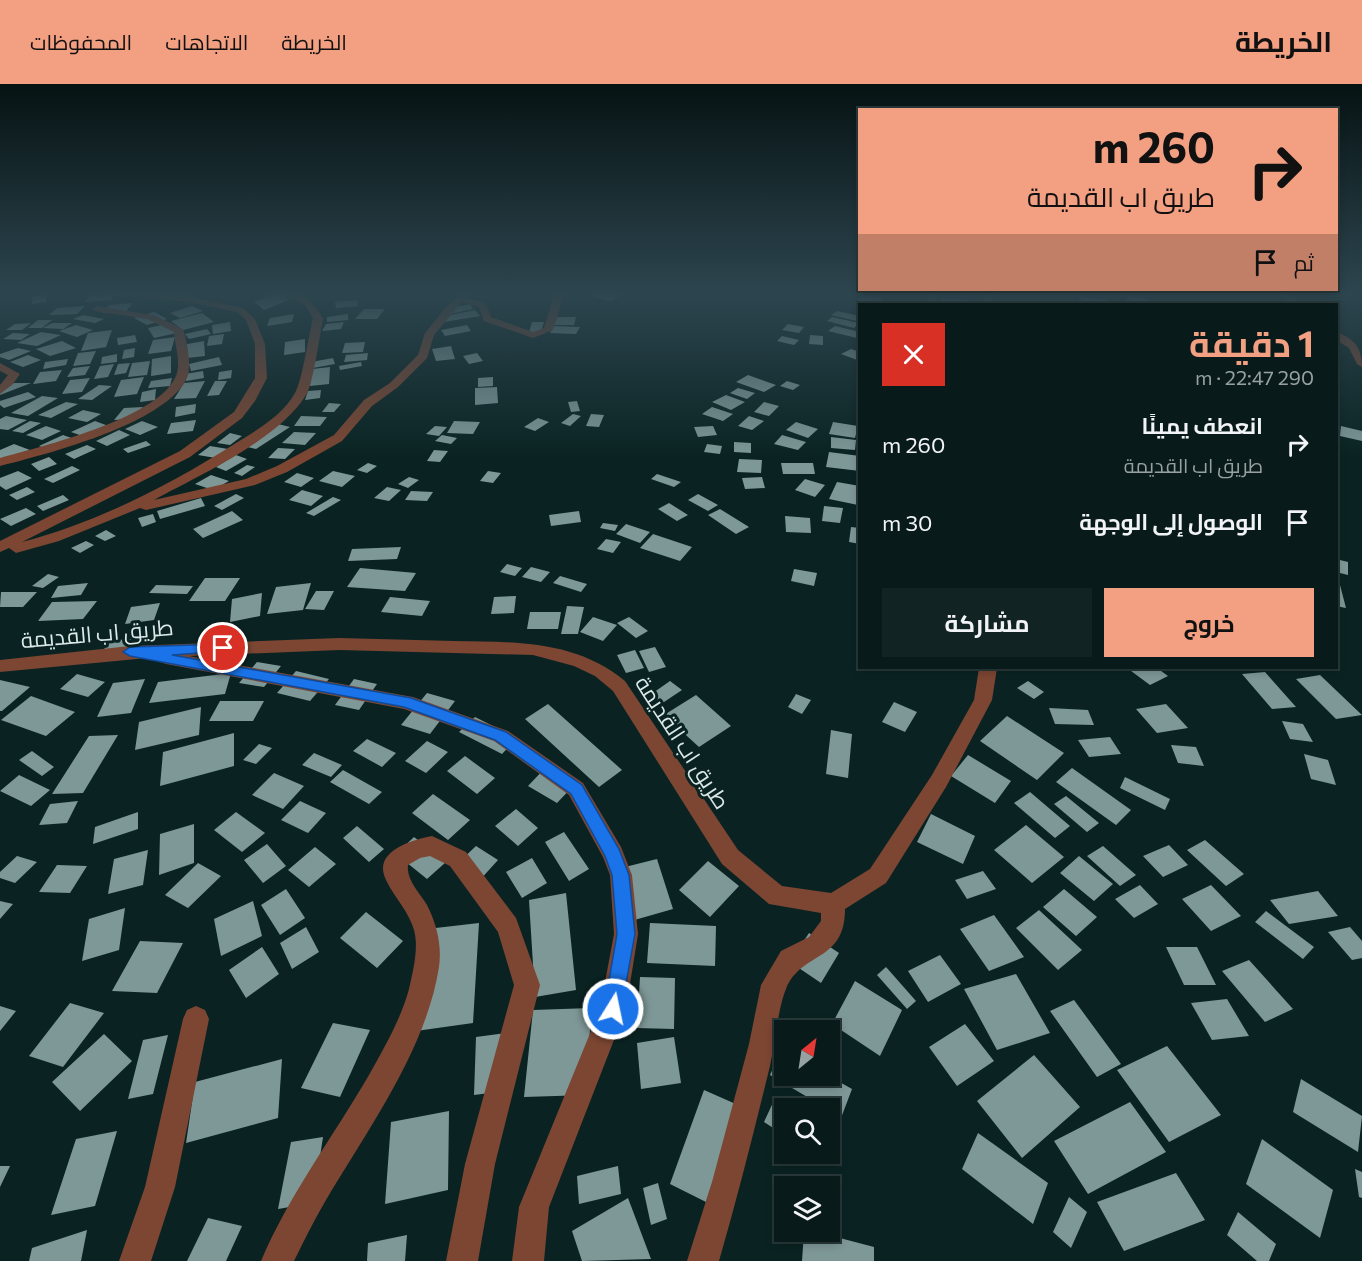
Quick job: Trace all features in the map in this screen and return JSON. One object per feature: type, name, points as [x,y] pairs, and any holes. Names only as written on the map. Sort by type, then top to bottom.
[{"type":"street","points":[[0,462],[119,424],[151,408],[176,388],[182,376],[180,347]]},
{"type":"street","points":[[0,549],[185,454],[238,415],[249,401],[261,378],[260,347]]},
{"type":"street","points":[[0,549],[54,538],[121,512],[220,459],[262,432],[285,414],[302,393],[312,347]]},
{"type":"street","points":[[121,512],[250,482],[282,469],[338,438],[368,403],[394,385],[415,365],[423,356],[426,347]]},
{"type":"street","points":[[1353,347],[1362,364]]},
{"type":"street","points":[[0,366],[14,374],[0,391]]},
{"type":"street","name":"طريق اب القديمة","points":[[0,666],[130,652],[362,644],[533,649],[579,661],[601,670],[620,686],[730,857],[777,896],[833,904]]},
{"type":"street","points":[[130,652],[406,702],[501,736],[576,789],[613,854],[621,875],[626,934],[613,1009],[534,1207],[528,1261]]},
{"type":"street","points":[[703,1261],[730,1171],[762,1044],[774,985],[790,960],[818,945],[833,925],[833,904],[878,876],[939,781],[983,700],[988,669]]},
{"type":"street","points":[[277,1261],[313,1192],[395,1056],[424,983],[427,935],[409,897],[395,876],[398,860],[414,849],[432,846],[458,859],[508,926],[526,986],[480,1164],[462,1261]]},
{"type":"street","points":[[135,1261],[160,1187],[196,1019]]},
{"type":"building","points":[[43,347],[76,348],[50,356],[36,349]]},
{"type":"building","points":[[83,347],[106,347],[106,347],[81,351]]},
{"type":"building","points":[[151,347],[172,347],[171,351],[148,354]]},
{"type":"building","points":[[187,347],[204,347],[205,356],[187,358]]},
{"type":"building","points":[[285,347],[305,347],[305,352],[284,355]]},
{"type":"building","points":[[344,347],[364,347],[363,352],[342,353]]},
{"type":"building","points":[[451,347],[455,359],[436,361],[432,349]]},
{"type":"building","points":[[18,348],[31,351],[9,360],[0,357],[0,354]]},
{"type":"building","points":[[135,348],[134,357],[122,359],[124,350]]},
{"type":"building","points":[[851,349],[858,351],[858,360],[841,354]]},
{"type":"building","points":[[96,351],[90,364],[73,366],[78,353]]},
{"type":"building","points":[[368,353],[367,360],[344,362],[346,355]]},
{"type":"building","points":[[477,353],[483,361],[469,364],[463,356]]},
{"type":"building","points":[[117,354],[117,362],[101,364],[102,357]]},
{"type":"building","points":[[28,355],[41,360],[23,367],[10,362]]},
{"type":"building","points":[[171,356],[171,373],[151,376],[152,359]]},
{"type":"building","points":[[219,357],[222,365],[191,371],[189,364]]},
{"type":"building","points":[[333,358],[335,364],[313,368],[311,362]]},
{"type":"building","points":[[68,359],[66,365],[43,369],[45,362]]},
{"type":"building","points":[[150,361],[147,375],[128,377],[132,363]]},
{"type":"building","points":[[361,362],[362,366],[340,370],[339,366]]},
{"type":"building","points":[[130,363],[126,373],[114,375],[118,364]]},
{"type":"building","points":[[114,364],[108,377],[94,379],[100,366]]},
{"type":"building","points":[[90,366],[85,375],[67,377],[73,368]]},
{"type":"building","points":[[330,367],[329,384],[310,386],[312,369]]},
{"type":"building","points":[[62,370],[56,381],[33,384],[40,372]]},
{"type":"building","points":[[232,370],[231,378],[218,380],[219,372]]},
{"type":"building","points":[[203,371],[204,378],[186,381],[185,374]]},
{"type":"building","points":[[748,375],[776,385],[764,392],[736,382]]},
{"type":"building","points":[[144,377],[137,394],[114,397],[121,380]]},
{"type":"building","points":[[493,377],[493,386],[478,387],[478,378]]},
{"type":"building","points":[[90,378],[82,392],[62,394],[70,380]]},
{"type":"building","points":[[172,378],[170,386],[148,388],[151,381]]},
{"type":"building","points":[[205,381],[196,398],[174,399],[184,383]]},
{"type":"building","points":[[215,381],[227,381],[219,395],[207,396]]},
{"type":"building","points":[[787,381],[800,385],[793,390],[780,386]]},
{"type":"building","points":[[14,383],[31,383],[0,395],[0,393]]},
{"type":"building","points":[[99,385],[112,386],[92,400],[78,399]]},
{"type":"building","points":[[497,387],[498,403],[475,405],[475,388]]},
{"type":"building","points":[[738,388],[755,393],[747,399],[730,393]]},
{"type":"building","points":[[156,389],[155,400],[140,402],[142,392]]},
{"type":"building","points":[[321,390],[320,398],[305,400],[308,391]]},
{"type":"building","points":[[28,392],[36,397],[4,408],[0,405],[0,401]]},
{"type":"building","points":[[726,395],[745,402],[731,410],[712,402]]},
{"type":"building","points":[[42,396],[58,398],[28,416],[11,413]]},
{"type":"building","points":[[577,401],[580,411],[571,412],[568,402]]},
{"type":"building","points":[[66,402],[78,404],[51,418],[38,415]]},
{"type":"building","points":[[764,402],[779,406],[769,416],[754,412]]},
{"type":"building","points":[[329,403],[341,404],[334,412],[322,412]]},
{"type":"building","points":[[196,404],[195,413],[175,417],[176,407]]},
{"type":"building","points":[[143,407],[133,419],[114,420],[124,408]]},
{"type":"building","points":[[712,407],[733,414],[723,421],[702,414]]},
{"type":"building","points":[[83,410],[101,414],[87,422],[68,418]]},
{"type":"building","points":[[573,414],[581,416],[570,426],[561,423]]},
{"type":"building","points":[[591,414],[604,415],[599,427],[586,426]]},
{"type":"building","points":[[6,416],[27,420],[8,430],[0,429],[0,419]]},
{"type":"building","points":[[301,416],[327,417],[320,426],[294,426]]},
{"type":"building","points":[[749,416],[764,421],[752,430],[738,426]]},
{"type":"building","points":[[538,418],[549,422],[535,431],[524,427]]},
{"type":"building","points":[[196,420],[193,431],[167,434],[171,423]]},
{"type":"building","points":[[30,421],[41,423],[23,433],[12,431]]},
{"type":"building","points":[[95,421],[114,428],[91,439],[71,432]]},
{"type":"building","points":[[142,421],[158,427],[140,435],[125,429]]},
{"type":"building","points":[[454,421],[480,422],[473,434],[447,433]]},
{"type":"building","points":[[796,422],[818,429],[808,438],[786,430]]},
{"type":"building","points":[[833,422],[858,426],[855,438],[829,434]]},
{"type":"building","points":[[278,424],[290,427],[256,449],[243,446]]},
{"type":"building","points":[[46,426],[61,431],[42,440],[26,435]]},
{"type":"building","points":[[435,426],[447,427],[439,436],[426,434]]},
{"type":"building","points":[[713,426],[717,435],[698,437],[694,427]]},
{"type":"building","points":[[1341,426],[1362,431],[1362,441],[1340,436]]},
{"type":"building","points":[[119,430],[130,435],[107,446],[96,441]]},
{"type":"building","points":[[294,432],[316,433],[305,445],[282,443]]},
{"type":"building","points":[[230,433],[242,436],[230,445],[217,443]]},
{"type":"building","points":[[63,435],[77,440],[52,451],[39,446]]},
{"type":"building","points":[[442,435],[457,438],[451,444],[435,441]]},
{"type":"building","points":[[782,435],[806,442],[798,450],[774,444]]},
{"type":"building","points":[[831,437],[856,440],[855,450],[831,448]]},
{"type":"building","points":[[146,441],[151,445],[128,453],[123,449]]},
{"type":"building","points":[[734,442],[751,443],[751,453],[734,452]]},
{"type":"building","points":[[14,444],[30,450],[0,459],[0,450]]},
{"type":"building","points":[[707,444],[722,446],[720,454],[704,452]]},
{"type":"building","points":[[87,445],[96,449],[74,459],[65,454]]},
{"type":"building","points":[[210,446],[228,449],[216,458],[198,455]]},
{"type":"building","points":[[278,448],[295,449],[285,459],[268,458]]},
{"type":"building","points":[[434,450],[448,451],[440,462],[427,461]]},
{"type":"building","points":[[829,452],[858,456],[858,471],[826,467]]},
{"type":"building","points":[[236,455],[247,459],[226,471],[216,467]]},
{"type":"building","points":[[49,457],[57,464],[39,471],[31,464]]},
{"type":"building","points":[[739,459],[762,460],[761,473],[737,472]]},
{"type":"building","points":[[368,463],[377,466],[367,473],[357,470]]},
{"type":"building","points":[[781,463],[813,463],[815,474],[783,474]]},
{"type":"building","points":[[247,465],[255,467],[242,476],[234,473]]},
{"type":"building","points":[[72,466],[80,470],[53,483],[44,479]]},
{"type":"building","points":[[18,471],[32,478],[6,490],[0,486],[0,478]]},
{"type":"building","points":[[333,471],[355,476],[342,487],[319,481]]},
{"type":"building","points":[[488,471],[501,473],[493,483],[480,481]]},
{"type":"building","points":[[297,473],[314,478],[301,487],[284,482]]},
{"type":"building","points":[[657,474],[681,482],[674,487],[651,479]]},
{"type":"building","points":[[211,475],[229,481],[213,490],[195,484]]},
{"type":"building","points":[[409,477],[419,480],[408,488],[398,484]]},
{"type":"building","points":[[762,477],[765,488],[745,489],[742,478]]},
{"type":"building","points":[[805,479],[825,485],[815,497],[795,490]]},
{"type":"building","points":[[837,482],[858,486],[858,505],[829,499]]},
{"type":"building","points":[[27,487],[35,492],[17,500],[9,495]]},
{"type":"building","points":[[387,487],[401,490],[389,501],[374,498]]},
{"type":"building","points":[[302,490],[323,496],[311,506],[289,500]]},
{"type":"building","points":[[411,491],[433,492],[427,501],[405,500]]},
{"type":"building","points":[[236,494],[244,498],[222,510],[214,506]]},
{"type":"building","points":[[698,494],[718,505],[708,511],[688,500]]},
{"type":"building","points":[[63,495],[69,500],[43,511],[37,506]]},
{"type":"building","points":[[333,497],[341,500],[314,516],[306,513]]},
{"type":"building","points":[[201,498],[205,506],[160,519],[157,511]]},
{"type":"building","points":[[669,503],[688,515],[677,521],[658,509]]},
{"type":"building","points":[[824,506],[843,508],[840,523],[822,521]]},
{"type":"building","points":[[26,508],[36,514],[11,526],[0,519]]},
{"type":"building","points":[[720,509],[749,527],[736,534],[708,515]]},
{"type":"building","points":[[232,511],[243,520],[203,538],[193,529]]},
{"type":"building","points":[[579,511],[581,522],[551,526],[549,515]]},
{"type":"building","points":[[153,514],[156,522],[142,527],[138,518]]},
{"type":"building","points":[[785,516],[810,518],[811,533],[786,532]]},
{"type":"building","points":[[603,523],[618,525],[615,531],[600,528]]},
{"type":"building","points":[[626,524],[650,532],[640,543],[616,534]]},
{"type":"building","points":[[851,527],[858,528],[858,544],[849,542]]},
{"type":"building","points":[[106,530],[116,536],[105,541],[95,536]]},
{"type":"building","points":[[653,534],[692,547],[680,561],[640,548]]},
{"type":"building","points":[[606,539],[621,542],[613,553],[597,549]]},
{"type":"building","points":[[86,541],[94,545],[80,553],[71,548]]},
{"type":"building","points":[[401,547],[397,559],[348,561],[352,549]]},
{"type":"building","points":[[1338,560],[1348,562],[1348,575],[1338,572]]},
{"type":"building","points":[[507,564],[522,568],[515,576],[500,572]]},
{"type":"building","points":[[531,567],[550,572],[541,582],[522,577]]},
{"type":"building","points":[[360,568],[416,573],[405,591],[347,587]]},
{"type":"building","points":[[794,569],[817,573],[814,586],[791,581]]},
{"type":"building","points":[[48,574],[59,577],[43,588],[32,586]]},
{"type":"building","points":[[560,576],[587,584],[581,592],[553,583]]},
{"type":"building","points":[[205,578],[240,578],[225,601],[189,601]]},
{"type":"building","points":[[88,583],[81,595],[51,598],[58,586]]},
{"type":"building","points":[[311,583],[303,610],[267,614],[276,587]]},
{"type":"building","points":[[1338,584],[1340,585],[1346,608],[1338,606]]},
{"type":"building","points":[[156,585],[193,586],[187,594],[149,593]]},
{"type":"building","points":[[316,591],[334,591],[324,610],[305,609]]},
{"type":"building","points":[[1,592],[37,592],[23,607],[0,607]]},
{"type":"building","points":[[262,593],[260,616],[230,622],[232,599]]},
{"type":"building","points":[[516,596],[514,613],[491,614],[494,597]]},
{"type":"building","points":[[390,597],[430,601],[422,616],[381,612]]},
{"type":"building","points":[[97,601],[83,619],[38,621],[52,602]]},
{"type":"building","points":[[160,603],[154,620],[125,624],[131,607]]},
{"type":"building","points":[[567,606],[584,607],[578,634],[561,634]]},
{"type":"building","points":[[530,612],[561,612],[558,629],[527,629]]},
{"type":"building","points":[[593,617],[617,625],[603,641],[580,632]]},
{"type":"building","points":[[629,617],[648,631],[636,638],[617,623]]},
{"type":"building","points":[[141,639],[130,656],[99,656],[111,640]]},
{"type":"building","points":[[655,647],[666,667],[649,672],[639,651]]},
{"type":"building","points":[[635,650],[644,668],[626,673],[617,655]]},
{"type":"building","points":[[257,662],[281,666],[264,687],[239,683]]},
{"type":"building","points":[[1128,669],[1158,669],[1168,676],[1150,685]]},
{"type":"building","points":[[296,671],[329,679],[310,701],[277,693]]},
{"type":"building","points":[[1265,672],[1296,707],[1272,709],[1242,674]]},
{"type":"building","points":[[231,673],[225,694],[149,703],[158,682]]},
{"type":"building","points":[[77,674],[105,682],[88,697],[60,689]]},
{"type":"building","points":[[1320,675],[1362,715],[1336,719],[1296,679]]},
{"type":"building","points":[[145,679],[131,713],[97,717],[113,683]]},
{"type":"building","points":[[354,679],[377,684],[359,710],[335,705]]},
{"type":"building","points":[[0,680],[30,687],[2,711],[0,711]]},
{"type":"building","points":[[670,681],[682,690],[661,704],[650,695]]},
{"type":"building","points":[[1028,681],[1044,692],[1034,699],[1017,688]]},
{"type":"building","points":[[427,693],[455,701],[430,734],[401,725]]},
{"type":"building","points":[[796,694],[811,700],[802,714],[788,707]]},
{"type":"building","points":[[696,695],[731,726],[699,747],[664,715]]},
{"type":"building","points":[[31,696],[75,712],[46,736],[1,720]]},
{"type":"building","points":[[220,701],[264,701],[253,721],[209,721]]},
{"type":"building","points":[[894,702],[917,712],[905,732],[882,722]]},
{"type":"building","points":[[548,704],[622,770],[599,787],[525,719]]},
{"type":"building","points":[[1166,704],[1188,728],[1157,733],[1136,709]]},
{"type":"building","points":[[201,707],[199,735],[135,750],[139,722]]},
{"type":"building","points":[[1049,708],[1088,710],[1094,725],[1055,724]]},
{"type":"building","points":[[1007,716],[1064,753],[1037,780],[980,741]]},
{"type":"building","points":[[475,717],[517,738],[502,754],[459,732]]},
{"type":"building","points":[[1282,721],[1303,724],[1313,742],[1290,739]]},
{"type":"building","points":[[831,730],[852,734],[848,778],[826,774]]},
{"type":"building","points":[[234,733],[234,766],[160,786],[163,752]]},
{"type":"building","points":[[118,735],[83,793],[52,794],[89,736]]},
{"type":"building","points":[[1110,737],[1121,754],[1089,757],[1078,740]]},
{"type":"building","points":[[367,739],[396,753],[382,767],[353,751]]},
{"type":"building","points":[[427,741],[448,752],[426,773],[405,761]]},
{"type":"building","points":[[259,744],[272,748],[256,764],[243,760]]},
{"type":"building","points":[[1171,745],[1196,747],[1204,766],[1178,763]]},
{"type":"building","points":[[32,751],[54,767],[42,776],[19,760]]},
{"type":"building","points":[[314,753],[342,765],[331,777],[302,765]]},
{"type":"building","points":[[1304,754],[1328,760],[1336,785],[1311,779]]},
{"type":"building","points":[[968,755],[1011,781],[995,803],[951,776]]},
{"type":"building","points":[[465,756],[495,778],[477,794],[447,771]]},
{"type":"building","points":[[547,766],[576,783],[557,803],[528,786]]},
{"type":"building","points":[[1072,768],[1131,810],[1116,825],[1056,782]]},
{"type":"building","points":[[343,770],[382,792],[369,804],[330,782]]},
{"type":"building","points":[[274,773],[304,786],[283,809],[252,795]]},
{"type":"building","points":[[19,775],[50,790],[31,806],[0,791]]},
{"type":"building","points":[[1125,777],[1170,799],[1165,810],[1120,788]]},
{"type":"building","points":[[1030,792],[1070,826],[1055,838],[1014,803]]},
{"type":"building","points":[[433,794],[470,820],[448,840],[412,813]]},
{"type":"building","points":[[1066,796],[1099,823],[1087,832],[1054,804]]},
{"type":"building","points":[[78,801],[67,823],[39,825],[50,804]]},
{"type":"building","points":[[300,801],[326,813],[308,833],[281,820]]},
{"type":"building","points":[[516,809],[538,828],[518,846],[495,826]]},
{"type":"building","points":[[138,812],[138,829],[93,844],[95,827]]},
{"type":"building","points":[[236,812],[265,833],[242,852],[214,830]]},
{"type":"building","points":[[931,814],[975,836],[963,864],[917,842]]},
{"type":"building","points":[[194,824],[194,863],[159,875],[160,834]]},
{"type":"building","points":[[1026,825],[1064,857],[1032,883],[994,850]]},
{"type":"building","points":[[357,826],[384,849],[369,862],[343,838]]},
{"type":"building","points":[[564,832],[589,869],[569,881],[545,842]]},
{"type":"building","points":[[414,837],[446,862],[427,879],[396,854]]},
{"type":"building","points":[[1205,840],[1244,874],[1226,886],[1187,850]]},
{"type":"building","points":[[267,844],[286,866],[263,883],[244,860]]},
{"type":"building","points":[[1169,845],[1188,865],[1163,877],[1143,856]]},
{"type":"building","points":[[476,846],[498,860],[479,881],[456,865]]},
{"type":"building","points":[[1103,846],[1136,875],[1120,886],[1087,856]]},
{"type":"building","points":[[315,847],[336,864],[309,887],[288,870]]},
{"type":"building","points":[[148,850],[143,885],[108,894],[114,859]]},
{"type":"building","points":[[17,856],[37,862],[15,883],[0,878],[0,872]]},
{"type":"building","points":[[1079,856],[1113,884],[1094,901],[1060,873]]},
{"type":"building","points":[[532,858],[547,883],[522,898],[506,872]]},
{"type":"building","points":[[657,859],[673,909],[631,921],[617,869]]},
{"type":"building","points":[[708,861],[739,886],[710,917],[679,890]]},
{"type":"building","points":[[198,863],[221,876],[188,908],[165,895]]},
{"type":"building","points":[[57,865],[87,866],[70,893],[39,892]]},
{"type":"building","points":[[983,871],[996,889],[967,899],[955,880]]},
{"type":"building","points":[[1140,885],[1158,904],[1134,918],[1115,899]]},
{"type":"building","points":[[1211,885],[1241,916],[1211,931],[1182,899]]},
{"type":"building","points":[[286,889],[305,918],[280,935],[261,905]]},
{"type":"building","points":[[1064,889],[1097,917],[1076,936],[1043,907]]},
{"type":"building","points":[[1318,891],[1338,916],[1289,924],[1270,900]]},
{"type":"building","points":[[566,893],[576,990],[535,997],[529,900]]},
{"type":"building","points":[[0,901],[13,904],[0,919]]},
{"type":"building","points":[[253,901],[262,936],[221,956],[214,919]]},
{"type":"building","points":[[125,908],[119,950],[82,961],[89,919]]},
{"type":"building","points":[[1039,910],[1082,950],[1058,970],[1016,928]]},
{"type":"building","points":[[1266,911],[1314,947],[1303,959],[1255,922]]},
{"type":"building","points":[[366,912],[403,941],[377,968],[340,938]]},
{"type":"building","points":[[994,915],[1024,957],[989,971],[960,929]]},
{"type":"building","points":[[479,923],[473,1023],[416,1031],[427,929]]},
{"type":"building","points":[[650,923],[716,926],[715,966],[647,963]]},
{"type":"building","points":[[306,927],[319,952],[292,969],[280,943]]},
{"type":"building","points":[[1350,927],[1362,941],[1362,958],[1352,960],[1328,932]]},
{"type":"building","points":[[809,933],[839,953],[821,983],[790,962]]},
{"type":"building","points":[[140,941],[183,943],[157,993],[112,991]]},
{"type":"building","points":[[262,947],[279,974],[246,998],[229,970]]},
{"type":"building","points":[[1166,947],[1197,947],[1216,985],[1184,985]]},
{"type":"building","points":[[940,955],[961,984],[928,1002],[908,971]]},
{"type":"building","points":[[1249,960],[1293,1009],[1265,1022],[1222,971]]},
{"type":"building","points":[[886,967],[916,1001],[907,1009],[877,975]]},
{"type":"building","points":[[1016,974],[1050,1033],[997,1050],[964,989]]},
{"type":"building","points":[[640,977],[675,978],[674,1029],[637,1028]]},
{"type":"building","points":[[855,981],[902,1010],[880,1056],[840,1029],[840,1020],[834,1020]]},
{"type":"building","points":[[1227,999],[1249,1036],[1212,1040],[1191,1003]]},
{"type":"building","points":[[1074,1000],[1121,1064],[1097,1077],[1050,1011]]},
{"type":"building","points":[[70,1003],[104,1013],[63,1067],[29,1056]]},
{"type":"building","points":[[0,1006],[16,1011],[0,1031]]},
{"type":"building","points":[[591,1008],[587,1095],[524,1097],[533,1010]]},
{"type":"building","points":[[333,1023],[370,1030],[340,1097],[301,1088]]},
{"type":"building","points":[[965,1024],[994,1061],[957,1086],[929,1047]]},
{"type":"building","points":[[506,1033],[505,1091],[474,1095],[476,1037]]},
{"type":"building","points":[[104,1034],[132,1061],[80,1111],[52,1082]]},
{"type":"building","points":[[168,1035],[153,1094],[128,1099],[143,1040]]},
{"type":"building","points":[[674,1037],[681,1083],[641,1089],[637,1043]]},
{"type":"building","points":[[1167,1046],[1221,1115],[1169,1142],[1117,1070]]},
{"type":"building","points":[[1034,1055],[1080,1107],[1022,1158],[977,1101]]},
{"type":"building","points":[[282,1059],[278,1118],[186,1143],[195,1082]]},
{"type":"building","points":[[774,1066],[774,1077],[770,1075]]},
{"type":"building","points":[[1301,1079],[1362,1116],[1358,1152],[1293,1112]]},
{"type":"building","points":[[840,1082],[852,1089],[841,1118],[840,1098],[809,1098],[789,1086],[840,1086]]},
{"type":"building","points":[[704,1090],[738,1105],[706,1202],[670,1184]]},
{"type":"building","points":[[774,1100],[774,1128],[764,1122]]},
{"type":"building","points":[[1130,1102],[1166,1152],[1088,1194],[1054,1141]]},
{"type":"building","points":[[449,1111],[448,1190],[385,1204],[391,1122]]},
{"type":"building","points":[[117,1131],[95,1206],[51,1215],[76,1139]]},
{"type":"building","points":[[978,1133],[1048,1183],[1033,1224],[962,1169]]},
{"type":"building","points":[[323,1137],[313,1203],[278,1209],[291,1142]]},
{"type":"building","points":[[1262,1139],[1333,1190],[1320,1238],[1246,1184]]},
{"type":"building","points":[[0,1166],[10,1166],[0,1187]]},
{"type":"building","points":[[618,1166],[621,1194],[579,1204],[577,1176]]},
{"type":"building","points":[[1355,1169],[1362,1172],[1362,1198],[1359,1197]]},
{"type":"building","points":[[1176,1173],[1205,1220],[1124,1251],[1097,1202]]},
{"type":"building","points":[[658,1183],[667,1219],[651,1225],[643,1188]]},
{"type":"building","points":[[1069,1197],[1087,1212],[1071,1248],[1053,1232]]},
{"type":"building","points":[[628,1198],[651,1259],[582,1261],[572,1231]]},
{"type":"building","points":[[1238,1212],[1276,1244],[1269,1261],[1257,1261],[1227,1235]]},
{"type":"building","points":[[208,1218],[242,1226],[226,1261],[187,1261]]},
{"type":"building","points":[[87,1230],[81,1261],[29,1261],[32,1248]]},
{"type":"building","points":[[407,1235],[405,1261],[367,1261],[368,1243]]},
{"type":"building","points":[[840,1238],[874,1247],[874,1261],[802,1261],[803,1242],[840,1242]]},
{"type":"route","points":[[223,648],[130,652],[406,702],[501,736],[576,789],[613,854],[621,875],[626,934],[613,1009]]}]
